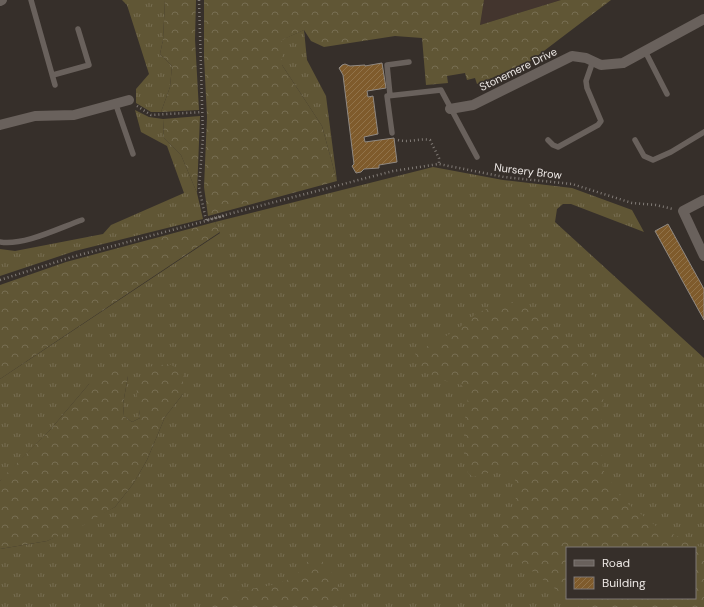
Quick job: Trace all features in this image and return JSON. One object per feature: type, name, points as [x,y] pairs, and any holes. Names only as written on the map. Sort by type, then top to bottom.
[{"type":"street","name":"Stonemere Drive","points":[[450,109],[473,105],[572,56],[601,65],[612,65],[623,62],[704,19]]},
{"type":"street","points":[[0,125],[35,116],[74,115],[116,105],[129,100]]},
{"type":"street","points":[[704,200],[683,211],[704,256]]},
{"type":"lane","points":[[31,0],[56,84]]},
{"type":"lane","points":[[53,75],[89,65],[78,29]]},
{"type":"lane","points":[[645,51],[667,94]]},
{"type":"lane","points":[[392,133],[387,96],[390,95],[387,64],[410,62]]},
{"type":"lane","points":[[548,140],[553,145],[558,147],[598,125],[601,121],[587,88],[586,81],[593,62]]},
{"type":"lane","points":[[390,95],[441,90],[477,157]]},
{"type":"lane","points":[[116,105],[133,154]]},
{"type":"lane","points":[[635,140],[644,156],[653,160],[671,152],[704,132]]},
{"type":"lane","points":[[0,242],[24,240],[82,220]]},
{"type":"path","points":[[0,280],[72,257],[224,216],[206,220],[199,187],[202,112],[198,0]]},
{"type":"path","points":[[129,100],[151,114],[202,112]]},
{"type":"path","points":[[392,133],[395,139],[407,142],[423,139],[430,140],[439,158],[439,164]]},
{"type":"path","name":"Nursery Brow","points":[[206,220],[393,171],[439,164],[504,177],[572,184],[632,203],[656,205],[683,211]]},
{"type":"shaded area","points":[[484,0],[561,0],[480,25]]},
{"type":"green space","points":[[122,0],[165,0],[163,40],[160,54],[172,66],[170,87],[161,112],[151,112],[136,103],[136,89],[149,74],[127,5]]},
{"type":"green space","points":[[165,0],[196,0],[195,39],[199,110],[161,112],[170,87],[172,66],[160,54],[163,40]]},
{"type":"green space","points":[[204,0],[484,0],[480,25],[561,0],[611,0],[528,63],[477,84],[475,78],[467,80],[465,73],[447,76],[448,83],[426,85],[422,38],[395,36],[324,47],[311,41],[304,30],[282,40],[282,65],[322,126],[337,181],[208,216],[204,187],[207,117],[204,57]]},
{"type":"green space","points":[[304,30],[307,60],[326,96],[337,181],[322,126],[282,65],[281,40]]},
{"type":"green space","points":[[135,110],[149,117],[163,119],[164,138],[181,155],[197,193],[203,219],[75,251],[0,276],[0,249],[15,251],[103,234],[111,225],[184,193],[167,146],[141,132]]},
{"type":"green space","points":[[200,116],[197,193],[181,155],[164,138],[163,119]]},
{"type":"green space","points":[[433,167],[503,180],[572,188],[632,210],[644,232],[571,204],[563,204],[557,209],[555,222],[704,358],[704,607],[0,607],[0,549],[47,541],[115,507],[133,484],[147,460],[165,417],[183,394],[139,407],[140,418],[132,422],[124,416],[123,404],[128,376],[89,384],[50,430],[0,481],[0,379],[220,233],[215,222]]},
{"type":"green space","points":[[215,222],[220,232],[0,379],[0,285],[66,262]]},
{"type":"green space","points":[[507,301],[528,305],[547,325],[581,354],[604,391],[600,440],[603,470],[623,500],[656,526],[704,549],[704,607],[579,607],[569,599],[696,599],[696,547],[566,547],[566,597],[501,547],[494,529],[496,522],[506,520],[516,505],[515,476],[504,469],[473,477],[468,473],[464,457],[464,427],[468,397],[462,385],[438,379],[420,367],[415,353],[455,331],[477,313]]},
{"type":"green space","points":[[169,364],[183,371],[183,394],[165,417],[147,460],[133,484],[115,507],[82,526],[47,541],[0,549],[0,481],[2,478],[50,430],[89,384],[111,366],[123,367],[128,376],[123,404],[124,416],[132,422],[140,418],[137,385],[142,373],[147,367]]},
{"type":"green space","points":[[321,560],[336,578],[343,607],[208,607],[222,595],[280,583],[291,578],[306,562]]},
{"type":"building","points":[[382,63],[386,88],[367,91],[368,97],[373,96],[378,134],[364,137],[365,142],[394,138],[397,162],[379,165],[379,168],[364,169],[361,172],[356,173],[352,166],[354,164],[343,75],[339,68],[345,64],[350,66],[365,66]]},
{"type":"building","points":[[668,224],[704,289],[704,320],[655,231]]}]
